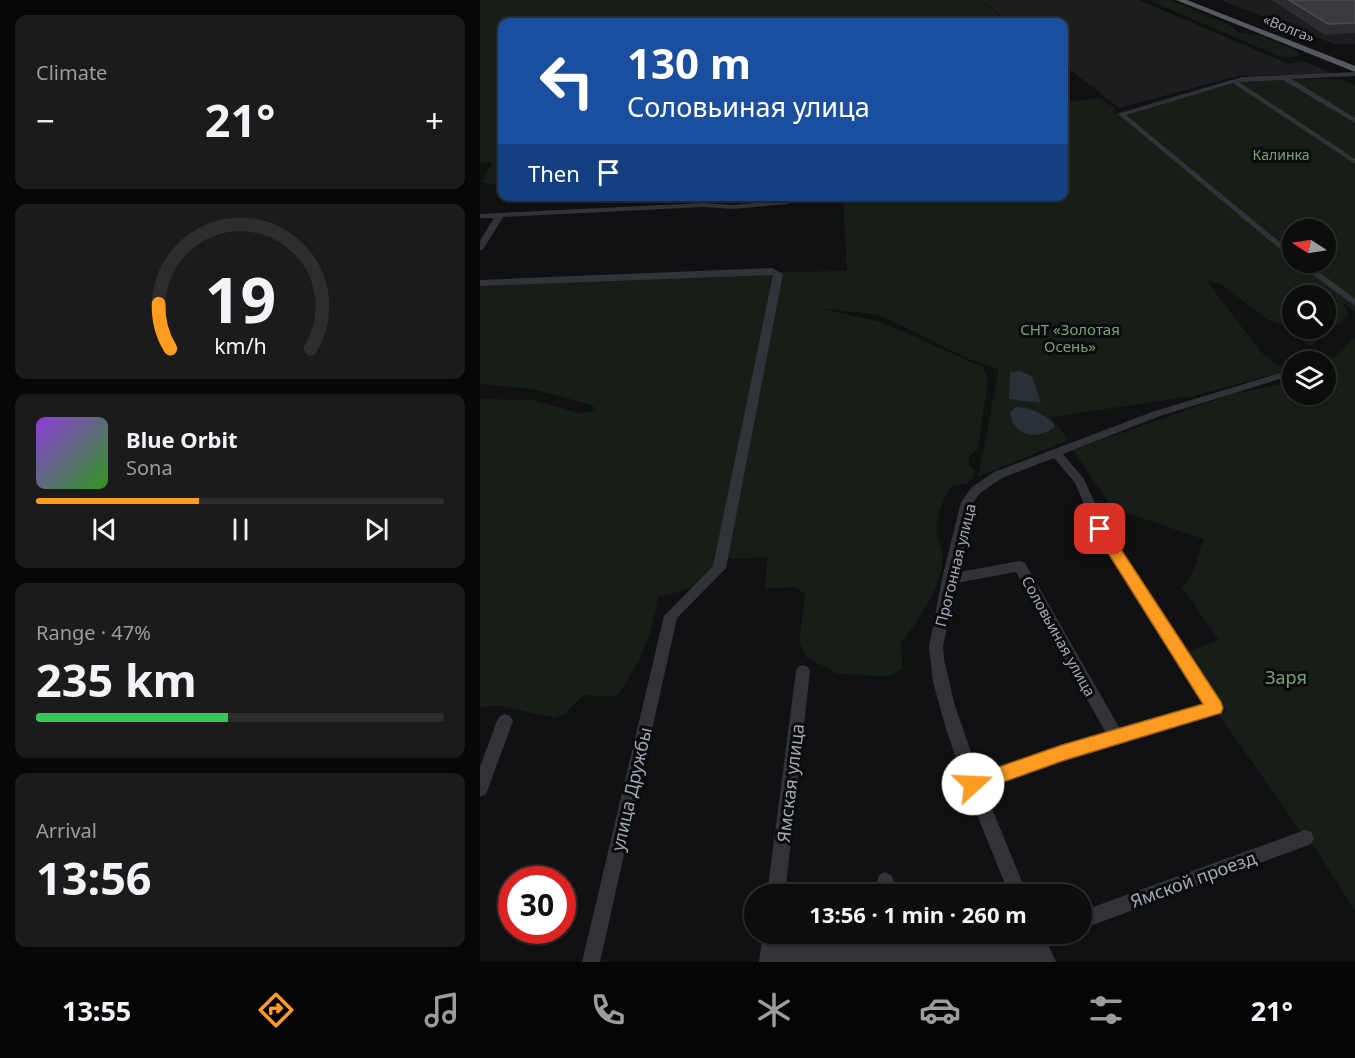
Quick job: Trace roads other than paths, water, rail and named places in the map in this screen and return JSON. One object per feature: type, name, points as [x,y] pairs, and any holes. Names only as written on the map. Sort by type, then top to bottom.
[{"type":"highway","name":"«Волга»","points":[[1180,0],[1355,71]]},
{"type":"highway","name":"«Волга»","points":[[1197,0],[1355,61]]},
{"type":"street","points":[[1282,248],[1121,114],[1234,81],[1340,76],[1355,71]]},
{"type":"street","points":[[1284,77],[1355,121]]},
{"type":"street","points":[[1234,81],[1355,162]]},
{"type":"street","points":[[480,216],[703,205],[733,207],[785,202]]},
{"type":"street","points":[[480,249],[500,215]]},
{"type":"street","name":"улица Дружбы","points":[[480,283],[772,271],[778,274],[719,568],[671,616],[591,962]]},
{"type":"street","points":[[1315,273],[1355,303]]},
{"type":"street","name":"Прогонная улица","points":[[1014,884],[973,784],[936,664],[936,647],[949,579],[967,502],[976,490],[998,475],[1055,452],[1156,414],[1282,375]]},
{"type":"street","points":[[973,784],[1062,753],[1214,708],[1100,529],[1080,482],[1055,452]]},
{"type":"street","name":"Соловьиная улица","points":[[949,579],[1020,566],[1116,737]]},
{"type":"street","name":"Ямская улица","points":[[777,884],[803,671]]},
{"type":"street","points":[[480,789],[505,721]]},
{"type":"street","name":"Ямской проезд","points":[[1092,916],[1305,838]]},
{"type":"street","points":[[769,957],[875,944]]},
{"type":"park label","name":"Калинка","points":[[1281,154]]},
{"type":"park label","name":"СНТ «Золотая Осень»","points":[[1070,338]]},
{"type":"park label","name":"Заря","points":[[1286,677]]}]
